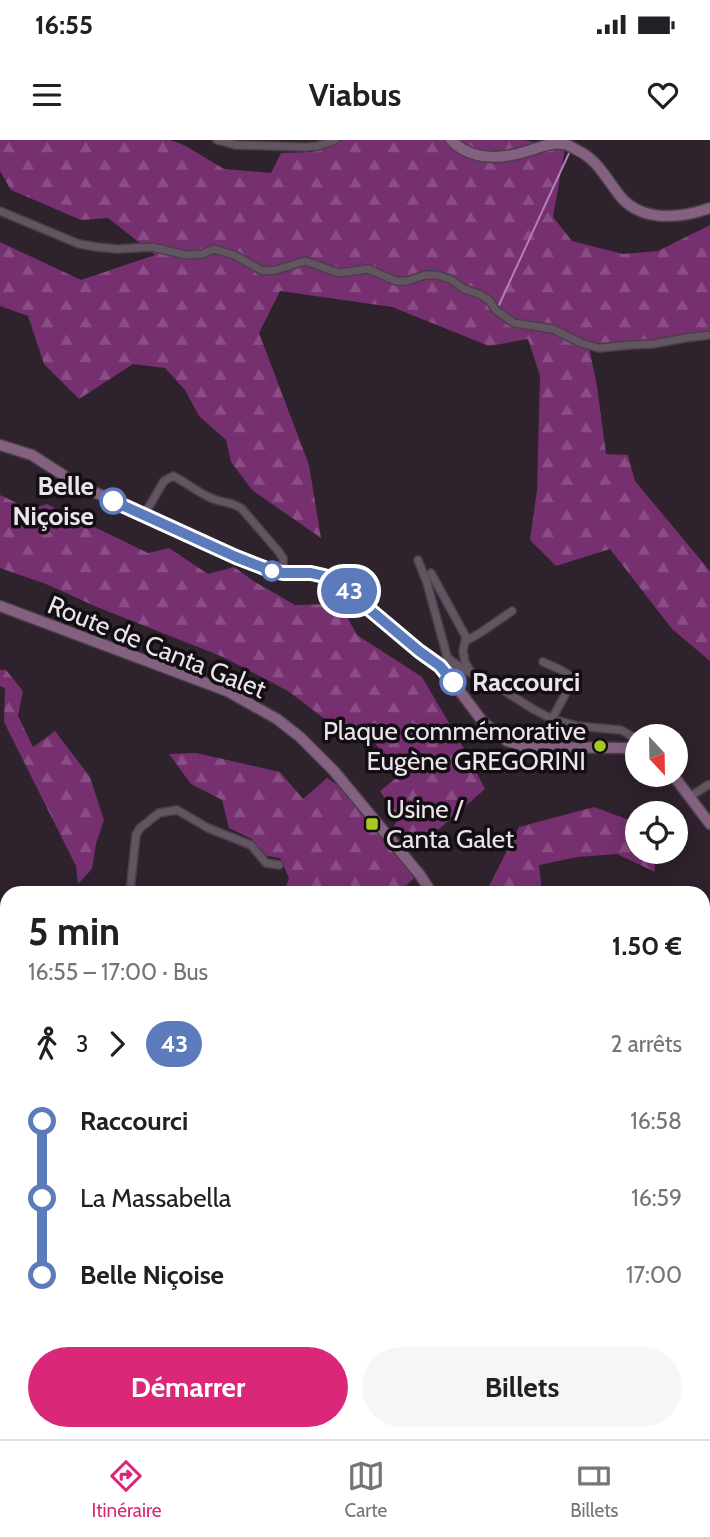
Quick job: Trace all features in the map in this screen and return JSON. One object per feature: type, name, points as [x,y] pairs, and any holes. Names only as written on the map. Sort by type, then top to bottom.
[{"type":"street","points":[[217,140],[235,145],[306,147],[335,140]]},
{"type":"street","points":[[451,140],[472,155],[488,156],[506,156],[562,144],[589,156],[630,206],[659,216],[692,214],[710,208]]},
{"type":"street","points":[[0,211],[79,244],[97,247],[152,247],[186,256],[214,249],[234,254],[263,271],[305,261],[339,273],[368,269],[396,281],[437,275],[489,300],[496,310],[514,323],[553,329],[581,343],[599,348],[653,344],[710,335]]},
{"type":"street","points":[[0,445],[32,455],[77,484],[236,557],[272,571],[311,573],[337,582],[440,666],[490,729],[507,741],[525,747],[625,748]]},
{"type":"street","points":[[144,515],[164,481],[173,475],[211,499],[235,504],[242,509],[279,552],[283,573]]},
{"type":"street","points":[[418,560],[450,667],[459,680],[456,685]]},
{"type":"street","points":[[431,573],[466,636],[463,650],[465,662],[474,675]]},
{"type":"street","name":"Route de Canta Galet","points":[[0,607],[219,688],[277,719],[300,737],[334,771],[427,886]]},
{"type":"street","points":[[466,641],[512,611]]},
{"type":"street","points":[[447,658],[552,719],[577,726],[625,732]]},
{"type":"street","points":[[543,662],[574,678],[552,719]]},
{"type":"street","points":[[690,797],[710,785]]},
{"type":"street","points":[[683,788],[710,824]]},
{"type":"street","points":[[131,886],[136,835],[159,813],[177,810],[208,828],[251,845],[266,863],[279,865]]},
{"type":"green space","points":[[0,140],[170,140],[184,145],[224,169],[271,173],[281,153],[312,152],[341,140],[523,140],[565,148],[553,217],[572,241],[623,254],[658,251],[710,225],[710,336],[601,345],[588,342],[606,454],[628,455],[635,481],[710,571],[710,661],[672,629],[610,549],[556,566],[530,540],[537,490],[540,376],[528,339],[489,346],[392,307],[280,291],[259,333],[309,465],[321,538],[252,490],[231,462],[226,440],[199,416],[185,390],[165,368],[133,364],[79,399],[44,364],[28,316],[0,306],[0,242],[81,280],[155,255],[108,218],[81,220],[11,190],[0,171]]},
{"type":"green space","points":[[0,495],[30,509],[47,504],[148,553],[169,548],[208,574],[234,567],[295,605],[340,604],[357,635],[422,677],[485,789],[424,842],[392,829],[398,819],[380,791],[400,775],[370,737],[347,736],[288,691],[223,657],[46,584],[0,568]]},
{"type":"green space","points":[[0,670],[6,670],[23,691],[18,716],[33,747],[55,731],[90,777],[104,820],[92,869],[78,884],[76,866],[4,722],[5,688],[0,686]]},
{"type":"green space","points":[[196,753],[280,772],[303,799],[327,778],[342,788],[415,877],[406,886],[286,886],[289,878],[280,858],[262,855],[252,839],[229,828],[222,800],[191,784],[169,754]]},
{"type":"green space","points":[[594,807],[625,819],[625,858],[617,854],[577,857],[539,865],[541,886],[489,886],[519,827]]},
{"type":"green space","points":[[638,864],[655,864],[655,872]]},
{"type":"waterway","points":[[499,305],[570,151]]},
{"type":"bus line","name":"43","points":[[113,501],[272,571],[311,573],[337,582],[440,666],[453,682]]},
{"type":"place","name":"Belle Niçoise","points":[[113,501]]},
{"type":"place","name":"Raccourci","points":[[453,682]]},
{"type":"place","name":"Plaque commémorative Eugène GREGORINI","points":[[600,746]]},
{"type":"place","name":"Usine / Canta Galet","points":[[372,824]]}]
